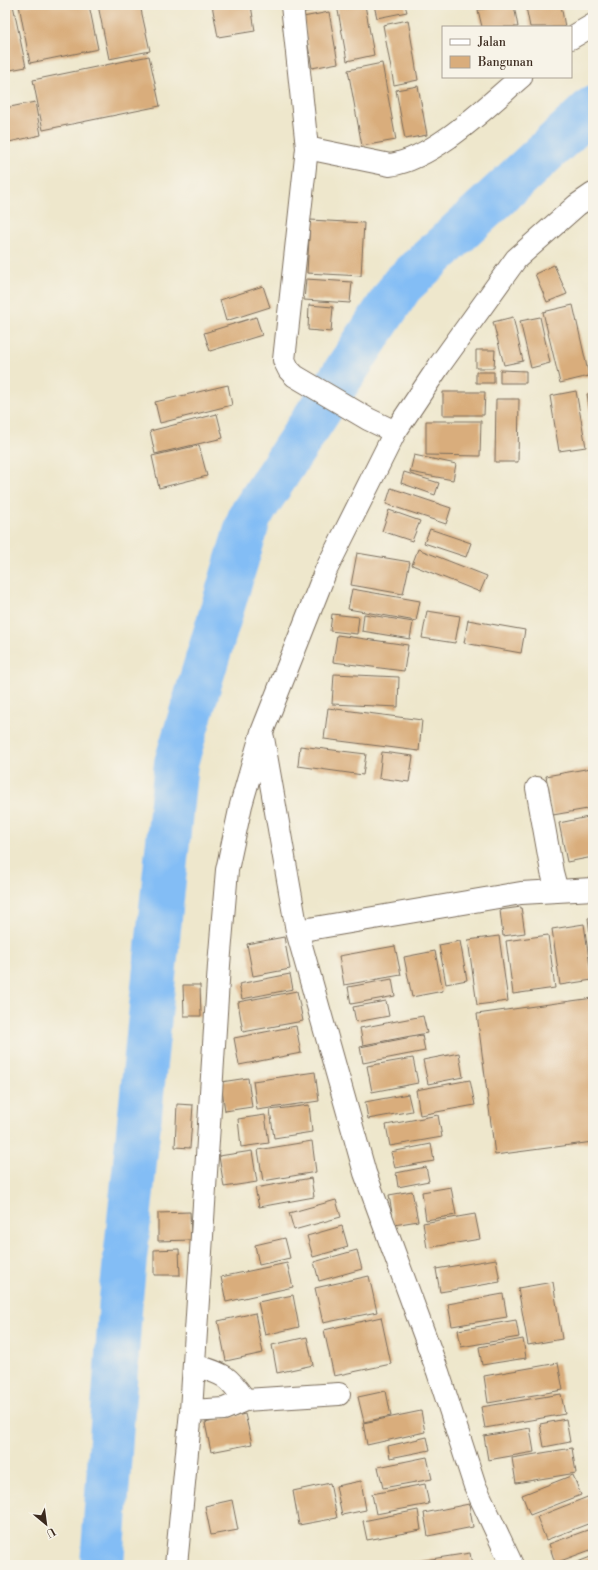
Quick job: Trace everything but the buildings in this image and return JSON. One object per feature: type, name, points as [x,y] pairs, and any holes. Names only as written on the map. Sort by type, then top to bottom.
[{"type":"street","points":[[292,5],[307,148],[284,360],[289,370],[295,376],[368,419],[395,432]]},
{"type":"street","points":[[572,37],[593,24]]},
{"type":"street","points":[[307,148],[333,152],[390,165],[403,163],[428,151],[463,126],[519,78]]},
{"type":"street","points":[[176,1565],[191,1411],[219,965],[227,870],[241,805],[262,732],[326,570],[395,432],[439,366],[516,259],[577,205],[593,194]]},
{"type":"street","points":[[262,732],[297,931],[365,1173],[438,1372],[475,1486],[512,1565]]},
{"type":"street","points":[[537,788],[552,872],[557,891]]},
{"type":"street","points":[[297,931],[522,893],[593,889]]},
{"type":"street","points":[[194,1365],[217,1372],[226,1377],[233,1383],[245,1400]]},
{"type":"street","points":[[191,1411],[224,1409],[245,1400],[339,1394]]},
{"type":"waterway","points":[[102,1565],[121,1298],[176,763],[250,516],[402,285],[593,108]]}]
